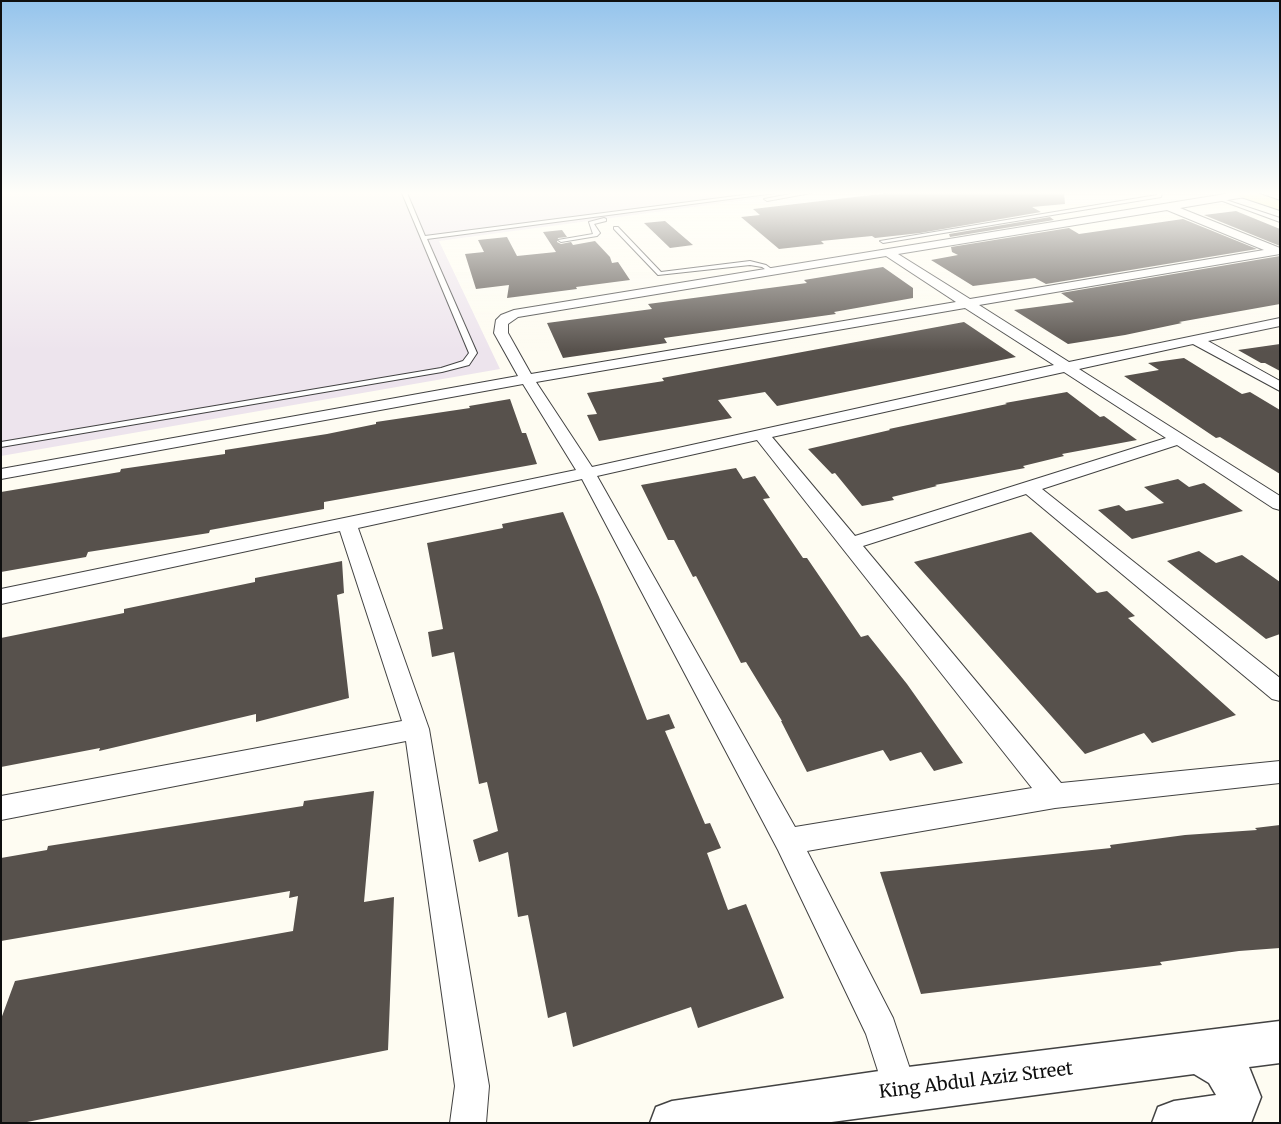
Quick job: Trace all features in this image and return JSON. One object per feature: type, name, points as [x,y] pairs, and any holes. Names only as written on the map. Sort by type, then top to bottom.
[{"type":"street","points":[[895,245],[774,273],[514,314],[501,323],[501,333],[527,379],[587,473],[788,841],[881,1030],[900,1090]]},
{"type":"street","points":[[1265,245],[1278,251]]},
{"type":"street","points":[[886,247],[966,302],[1280,504]]},
{"type":"street","points":[[1,474],[966,302],[1278,251]]},
{"type":"street","points":[[1,597],[587,473],[1066,367],[1280,322]]},
{"type":"street","points":[[1195,340],[1280,387]]},
{"type":"street","points":[[761,434],[1055,796]]},
{"type":"street","points":[[850,544],[1180,439]]},
{"type":"street","points":[[1028,487],[1280,692]]},
{"type":"street","points":[[347,524],[417,729],[472,1086],[468,1123]]},
{"type":"street","points":[[1,808],[417,729]]},
{"type":"street","points":[[788,841],[1055,796],[1280,772]]},
{"type":"street","name":"King Abdul Aziz Street","points":[[672,1123],[900,1090],[1280,1042]]},
{"type":"street","points":[[1174,1123],[1222,1116],[1235,1108],[1239,1097],[1233,1081],[1224,1068],[1212,1059],[1194,1053]]},
{"type":"lane","points":[[1,445],[442,370],[466,363],[473,353],[426,245]]},
{"type":"lane","points":[[633,245],[660,274],[750,263],[764,266],[774,273]]},
{"type":"shaded area","points":[[1,245],[441,245],[500,369],[1,456]]},
{"type":"building","points":[[481,245],[511,245],[517,256],[556,252],[552,245],[599,245],[610,257],[612,263],[618,262],[630,280],[507,298],[509,285],[476,289],[465,254],[484,252]]},
{"type":"building","points":[[667,245],[690,245],[670,248]]},
{"type":"building","points":[[775,245],[811,245],[779,249]]},
{"type":"building","points":[[1248,245],[1257,249],[1046,284],[1035,278],[973,286],[931,260],[958,255],[952,252],[951,247]]},
{"type":"building","points":[[1280,256],[1280,304],[1179,322],[1182,323],[1125,335],[1068,344],[1014,310],[1074,302],[1061,293]]},
{"type":"building","points":[[883,267],[913,288],[913,298],[834,312],[836,314],[664,338],[667,343],[563,358],[547,323],[652,309],[648,304],[807,283],[804,280]]},
{"type":"building","points":[[964,322],[1016,357],[777,406],[765,392],[718,400],[732,418],[599,441],[587,415],[597,414],[587,393],[664,381],[662,378]]},
{"type":"building","points":[[1280,344],[1280,371],[1238,350]]},
{"type":"building","points":[[1184,358],[1242,394],[1250,392],[1280,410],[1280,474],[1220,437],[1216,438],[1124,376],[1159,370],[1148,363]]},
{"type":"building","points":[[1067,392],[1100,417],[1104,416],[1137,440],[1062,454],[1064,456],[1023,466],[1025,468],[935,485],[937,486],[892,497],[894,500],[862,506],[835,473],[832,474],[808,449],[889,429],[1007,404],[1005,403]]},
{"type":"building","points":[[510,399],[522,433],[526,433],[537,464],[324,502],[324,509],[210,530],[209,533],[88,552],[86,557],[1,572],[1,492],[120,472],[121,469],[225,454],[225,450],[327,434],[376,424],[376,422],[470,408],[469,406]]},
{"type":"building","points":[[736,468],[743,479],[755,476],[770,498],[763,499],[803,558],[807,558],[861,637],[868,635],[907,684],[963,763],[934,771],[921,752],[890,761],[883,750],[807,772],[782,721],[746,662],[741,663],[696,576],[693,577],[674,540],[668,540],[641,485]]},
{"type":"building","points":[[1178,479],[1189,487],[1204,483],[1243,511],[1132,539],[1098,510],[1119,505],[1126,511],[1164,503],[1144,487]]},
{"type":"building","points":[[563,512],[599,597],[647,720],[669,714],[675,728],[665,731],[705,824],[710,823],[721,848],[707,853],[728,910],[746,904],[784,998],[698,1028],[691,1007],[573,1047],[566,1012],[548,1018],[528,915],[518,917],[508,852],[479,862],[473,840],[498,831],[487,782],[479,784],[454,652],[432,657],[428,632],[443,629],[427,543],[503,528],[502,524]]},
{"type":"building","points":[[1031,532],[1097,593],[1107,591],[1135,616],[1128,618],[1236,715],[1152,743],[1144,733],[1085,754],[914,562]]},
{"type":"building","points":[[1199,551],[1216,563],[1242,555],[1280,582],[1280,634],[1266,639],[1167,561]]},
{"type":"building","points":[[342,561],[344,593],[337,595],[349,698],[256,722],[256,714],[99,751],[100,748],[1,767],[1,638],[124,613],[124,609],[255,582],[255,578]]},
{"type":"building","points":[[374,791],[364,902],[394,897],[388,1050],[22,1123],[1,1123],[1,1019],[15,981],[293,931],[298,896],[289,898],[290,891],[1,941],[1,858],[47,850],[48,846],[303,806],[304,801]]},
{"type":"building","points":[[1280,825],[1280,948],[1239,951],[1160,962],[1162,965],[921,994],[880,872],[1111,848],[1110,845],[1185,835],[1257,830],[1255,828]]}]
